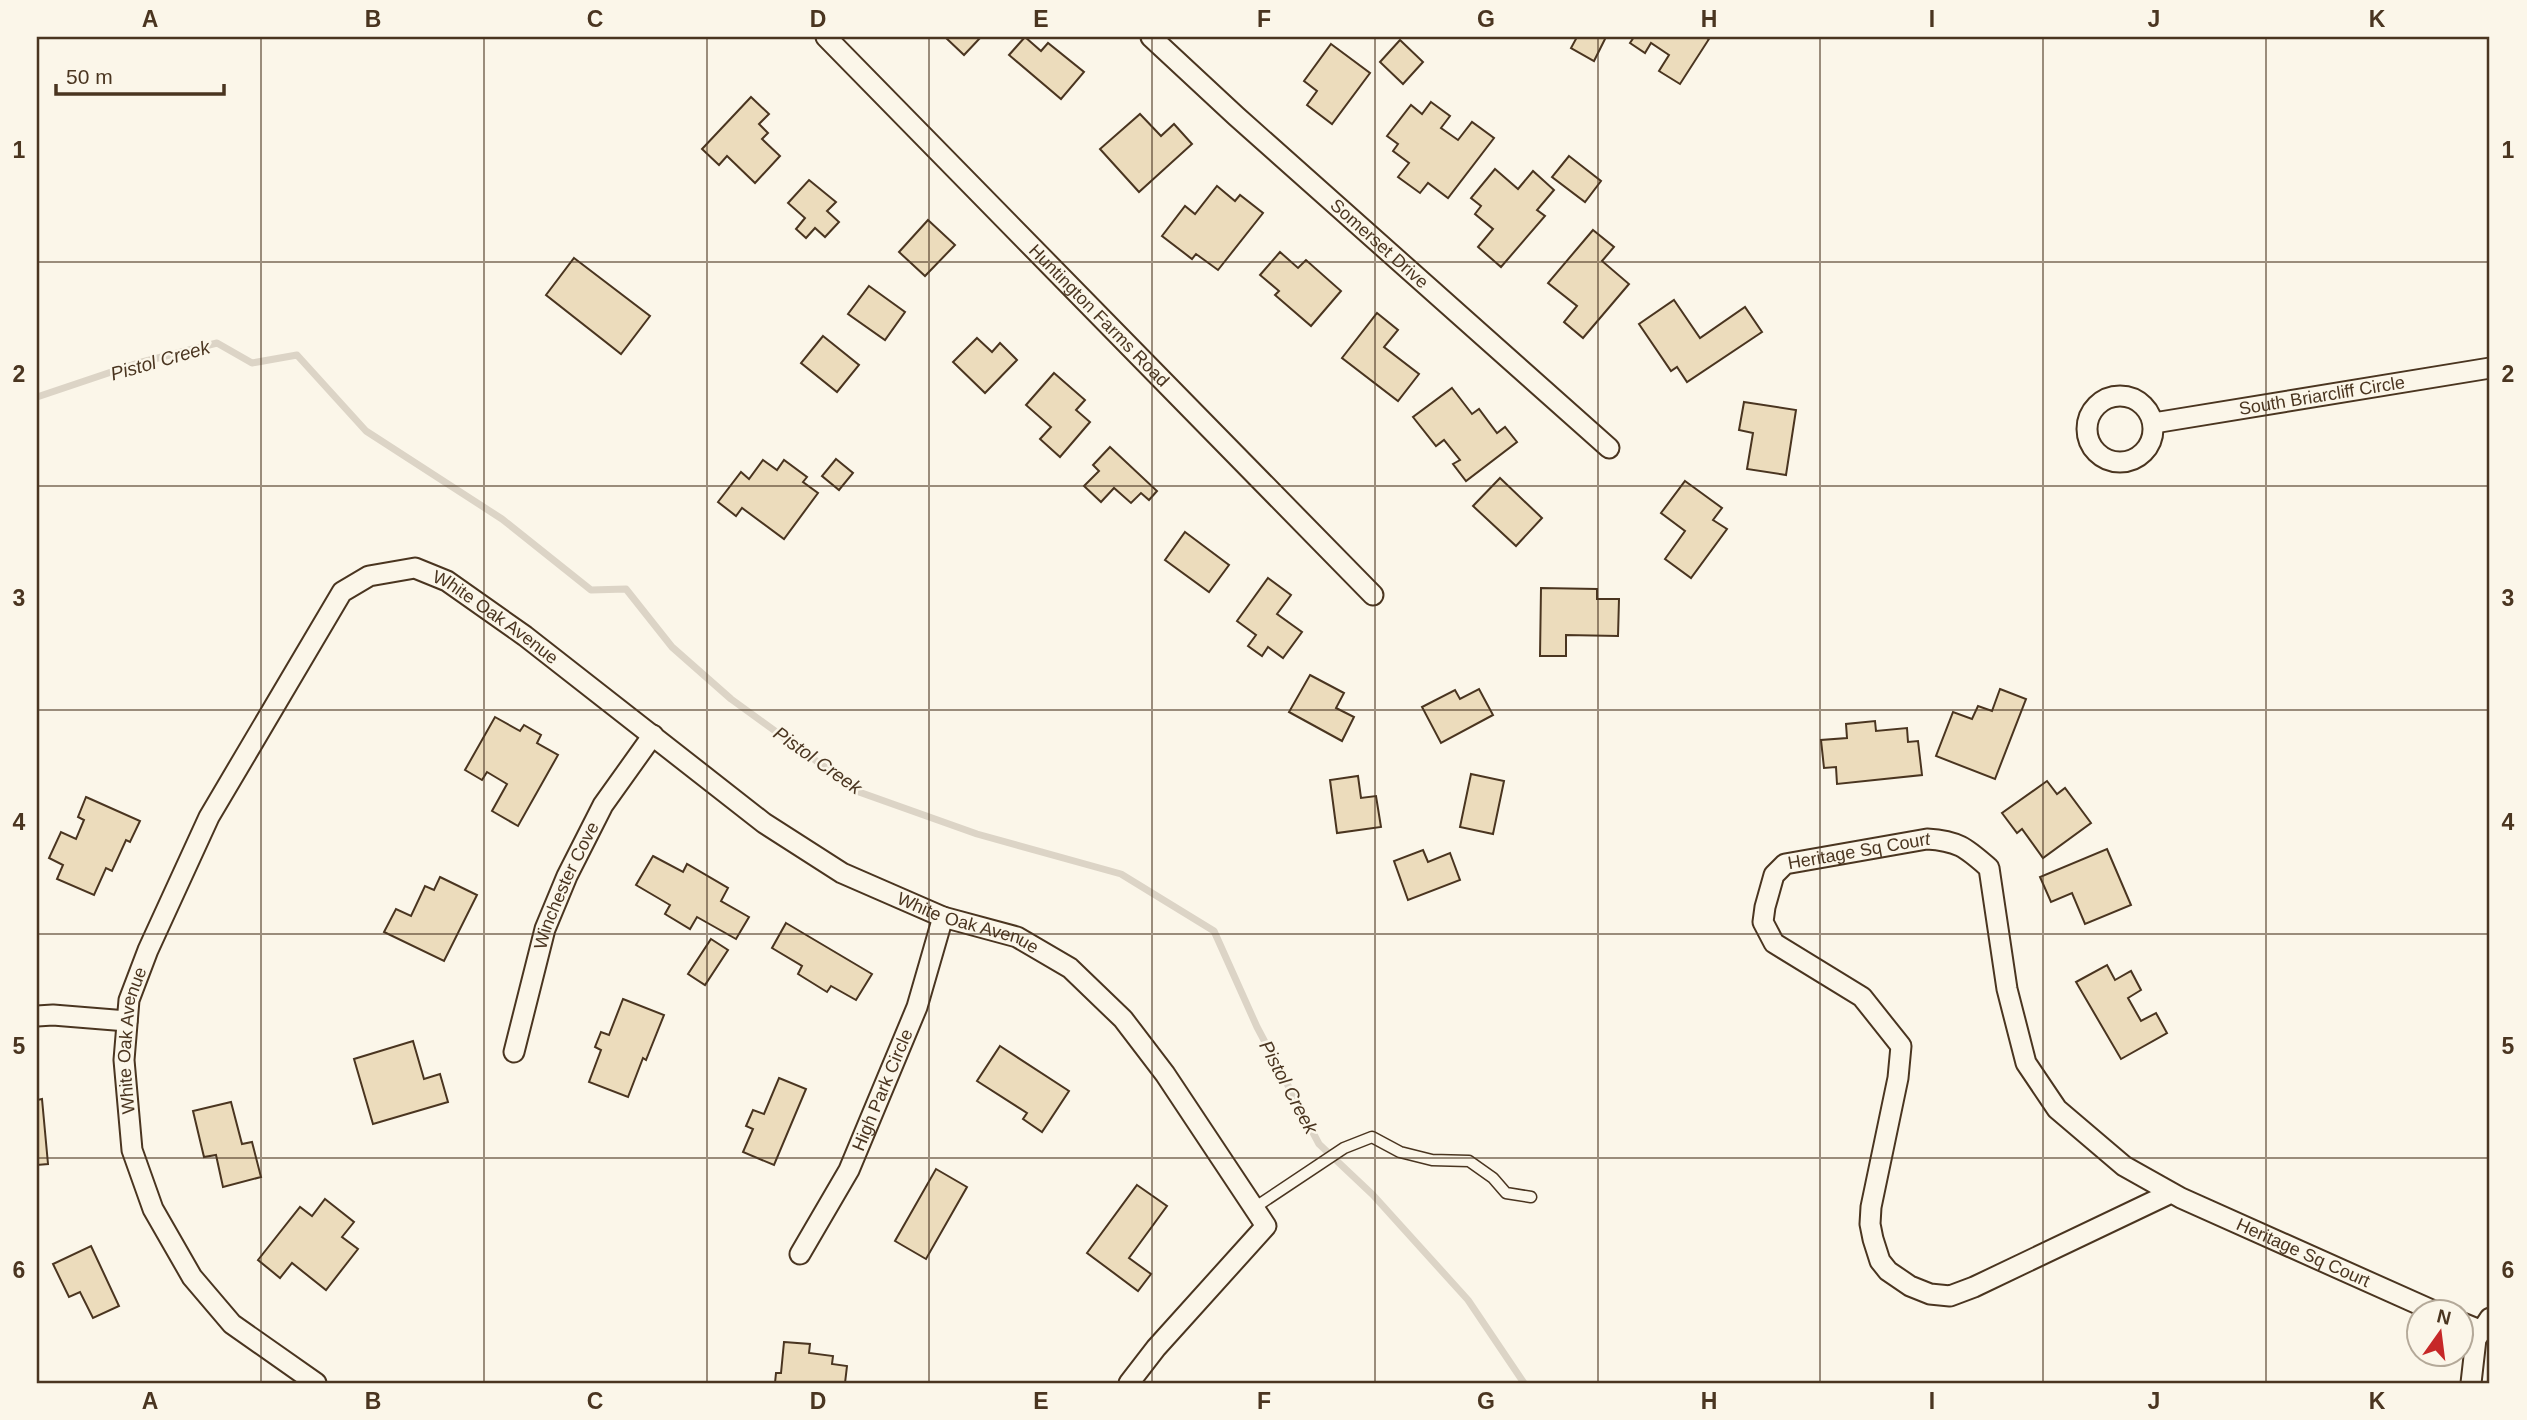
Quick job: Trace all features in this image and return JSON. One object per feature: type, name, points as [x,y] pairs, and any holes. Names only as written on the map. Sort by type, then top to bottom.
[{"type":"street","name":"Huntington Farms Road","points":[[826,37],[1373,595]]},
{"type":"street","name":"Somerset Drive","points":[[1152,37],[1236,116],[1609,448]]},
{"type":"street","name":"South Briarcliff Circle","points":[[2154,423],[2490,368]]},
{"type":"street","name":"White Oak Avenue","points":[[316,1383],[232,1324],[192,1277],[153,1209],[132,1150],[124,1060],[129,1000],[148,950],[209,817],[342,592],[369,576],[415,568],[447,581],[524,636],[764,823],[842,873],[943,917],[1017,937],[1070,968],[1123,1018],[1165,1074],[1266,1226],[1156,1348],[1129,1383]]},
{"type":"street","name":"Winchester Cove","points":[[514,1052],[545,929],[567,876],[603,806],[653,735]]},
{"type":"street","name":"Heritage Sq Court","points":[[2171,1193],[1950,1296],[1930,1294],[1910,1286],[1888,1271],[1880,1261],[1870,1224],[1898,1078],[1901,1046],[1863,997],[1774,943],[1763,922],[1769,886],[1774,875],[1785,864],[1927,839],[1944,840],[1963,846],[1989,868],[2007,989],[2026,1063],[2057,1109],[2124,1166],[2171,1193],[2407,1298]]},
{"type":"street","name":"High Park Circle","points":[[800,1254],[849,1170],[917,1007],[943,917]]},
{"type":"street","points":[[37,1016],[127,1021]]},
{"type":"street","points":[[2471,1383],[2476,1339],[2486,1325]]},
{"type":"lane","points":[[1254,1208],[1344,1148],[1372,1137],[1400,1152],[1432,1160],[1469,1161],[1493,1178],[1506,1193],[1531,1197]]},
{"type":"building","points":[[945,37],[981,37],[964,55]]},
{"type":"building","points":[[1025,37],[1041,51],[1048,43],[1084,72],[1061,99],[1009,55]]},
{"type":"building","points":[[1577,37],[1606,37],[1594,61],[1571,48]]},
{"type":"building","points":[[1634,37],[1709,39],[1680,84],[1659,71],[1669,55],[1651,43],[1645,53],[1630,43]]},
{"type":"building","points":[[1400,40],[1423,62],[1403,84],[1380,62]]},
{"type":"building","points":[[1331,44],[1370,73],[1332,124],[1307,105],[1317,91],[1304,81]]},
{"type":"building","points":[[751,97],[769,114],[759,124],[768,133],[762,139],[780,156],[755,183],[727,156],[719,165],[702,149]]},
{"type":"building","points":[[1431,102],[1450,116],[1441,128],[1458,140],[1472,122],[1494,138],[1448,198],[1428,183],[1420,193],[1398,177],[1409,163],[1393,151],[1398,144],[1387,136],[1411,105],[1422,114]]},
{"type":"building","points":[[1140,114],[1161,136],[1174,124],[1192,144],[1139,192],[1100,149]]},
{"type":"building","points":[[1569,156],[1601,181],[1585,202],[1552,177]]},
{"type":"building","points":[[1495,169],[1518,189],[1533,171],[1554,190],[1537,210],[1545,216],[1501,267],[1478,247],[1493,229],[1475,214],[1481,206],[1471,198]]},
{"type":"building","points":[[809,180],[836,202],[827,211],[839,222],[825,237],[815,228],[806,238],[796,229],[805,218],[788,203]]},
{"type":"building","points":[[1217,186],[1235,201],[1240,195],[1263,213],[1218,270],[1196,254],[1192,259],[1162,236],[1185,206],[1195,214]]},
{"type":"building","points":[[928,220],[955,245],[925,276],[899,252]]},
{"type":"building","points":[[1593,230],[1614,247],[1602,261],[1629,284],[1583,338],[1564,322],[1577,306],[1548,283]]},
{"type":"building","points":[[1280,252],[1298,268],[1306,260],[1341,291],[1311,326],[1275,295],[1279,291],[1260,275]]},
{"type":"building","points":[[574,258],[650,316],[621,354],[546,295]]},
{"type":"building","points":[[869,286],[905,312],[885,340],[848,314]]},
{"type":"building","points":[[1674,300],[1700,338],[1745,307],[1762,332],[1687,382],[1677,367],[1671,371],[1639,324]]},
{"type":"building","points":[[1377,313],[1398,330],[1384,347],[1419,374],[1398,401],[1342,358]]},
{"type":"building","points":[[823,336],[859,365],[837,392],[801,363]]},
{"type":"building","points":[[977,338],[992,352],[1000,343],[1017,360],[985,393],[953,362]]},
{"type":"building","points":[[1054,373],[1085,400],[1076,410],[1090,422],[1060,457],[1040,439],[1051,427],[1026,405]]},
{"type":"building","points":[[1452,388],[1472,414],[1479,409],[1497,433],[1505,427],[1517,442],[1466,481],[1453,464],[1460,460],[1444,440],[1436,446],[1413,417]]},
{"type":"building","points":[[1744,402],[1796,410],[1786,475],[1747,469],[1753,433],[1739,430]]},
{"type":"building","points":[[1110,447],[1157,491],[1149,500],[1141,493],[1131,503],[1114,488],[1101,502],[1084,486],[1099,471],[1093,465]]},
{"type":"building","points":[[836,459],[853,473],[839,490],[822,476]]},
{"type":"building","points":[[763,460],[777,470],[784,460],[807,477],[803,482],[818,493],[784,539],[742,508],[736,516],[718,502],[741,472],[749,479]]},
{"type":"building","points":[[1500,478],[1542,518],[1516,546],[1473,506]]},
{"type":"building","points":[[1685,481],[1722,508],[1713,520],[1727,529],[1691,578],[1665,559],[1685,531],[1661,513]]},
{"type":"building","points":[[1185,532],[1229,565],[1209,592],[1165,560]]},
{"type":"building","points":[[1268,578],[1291,595],[1277,614],[1302,632],[1283,658],[1268,647],[1262,656],[1248,646],[1256,635],[1237,621]]},
{"type":"building","points":[[1541,588],[1597,589],[1597,599],[1619,599],[1618,636],[1566,635],[1566,656],[1540,656]]},
{"type":"building","points":[[1310,675],[1344,693],[1336,708],[1354,717],[1342,741],[1289,712]]},
{"type":"building","points":[[1479,689],[1493,715],[1441,743],[1422,707],[1455,690],[1460,699]]},
{"type":"building","points":[[2000,689],[2026,699],[1995,779],[1936,756],[1953,712],[1972,719],[1978,706],[1992,711]]},
{"type":"building","points":[[495,717],[520,731],[524,725],[541,735],[537,743],[558,755],[518,826],[492,811],[507,784],[487,772],[482,780],[465,770]]},
{"type":"building","points":[[1875,721],[1876,731],[1907,728],[1908,742],[1918,741],[1922,775],[1837,784],[1836,767],[1824,768],[1821,740],[1847,738],[1846,724]]},
{"type":"building","points":[[1471,774],[1504,781],[1493,834],[1460,827]]},
{"type":"building","points":[[1358,776],[1361,798],[1376,796],[1381,827],[1337,833],[1330,780]]},
{"type":"building","points":[[2047,781],[2057,794],[2065,788],[2091,823],[2043,858],[2022,829],[2017,833],[2002,813]]},
{"type":"building","points":[[86,797],[140,821],[130,842],[126,840],[112,871],[106,868],[94,895],[57,879],[63,865],[49,858],[61,832],[76,839],[84,820],[78,817]]},
{"type":"building","points":[[2107,849],[2131,905],[2085,924],[2072,893],[2051,902],[2040,877]]},
{"type":"building","points":[[1423,850],[1428,862],[1450,853],[1460,880],[1408,900],[1394,861]]},
{"type":"building","points":[[653,856],[683,872],[687,864],[728,888],[721,901],[749,917],[736,939],[697,917],[690,929],[665,914],[670,905],[636,885]]},
{"type":"building","points":[[440,877],[477,895],[444,961],[384,932],[396,909],[411,916],[425,886],[434,890]]},
{"type":"building","points":[[786,923],[872,974],[856,1000],[831,986],[827,992],[798,974],[802,966],[772,948]]},
{"type":"building","points":[[711,939],[728,950],[705,985],[688,974]]},
{"type":"building","points":[[2107,965],[2115,980],[2131,971],[2141,990],[2128,998],[2141,1021],[2156,1013],[2167,1033],[2121,1059],[2076,982]]},
{"type":"building","points":[[623,999],[664,1015],[628,1097],[589,1082],[601,1050],[595,1047],[601,1032],[609,1035]]},
{"type":"building","points":[[413,1041],[424,1079],[440,1074],[448,1102],[373,1124],[354,1059]]},
{"type":"building","points":[[1000,1046],[1069,1091],[1042,1132],[1023,1119],[1027,1113],[977,1081]]},
{"type":"building","points":[[779,1078],[806,1089],[774,1165],[743,1152],[753,1129],[746,1126],[753,1110],[764,1114]]},
{"type":"building","points":[[42,1099],[48,1164],[37,1165],[37,1100]]},
{"type":"building","points":[[231,1102],[242,1144],[252,1142],[261,1177],[223,1187],[216,1155],[204,1157],[193,1111]]},
{"type":"building","points":[[936,1169],[967,1187],[926,1259],[895,1241]]},
{"type":"building","points":[[1137,1185],[1167,1206],[1129,1258],[1151,1274],[1138,1291],[1087,1253]]},
{"type":"building","points":[[325,1199],[354,1222],[342,1237],[358,1249],[326,1290],[292,1263],[280,1278],[258,1260],[300,1207],[312,1216]]},
{"type":"building","points":[[91,1246],[119,1306],[93,1318],[80,1292],[69,1297],[53,1264]]},
{"type":"building","points":[[784,1342],[810,1344],[809,1353],[833,1356],[832,1364],[847,1366],[845,1383],[775,1383],[776,1373],[781,1373]]},
{"type":"waterway","name":"Pistol Creek","points":[[37,397],[138,363],[217,343],[252,363],[297,355],[366,431],[502,519],[591,590],[626,589],[672,647],[731,699],[859,792],[977,834],[1121,874],[1214,931],[1257,1027],[1319,1144],[1373,1195],[1468,1300],[1524,1383]]}]
